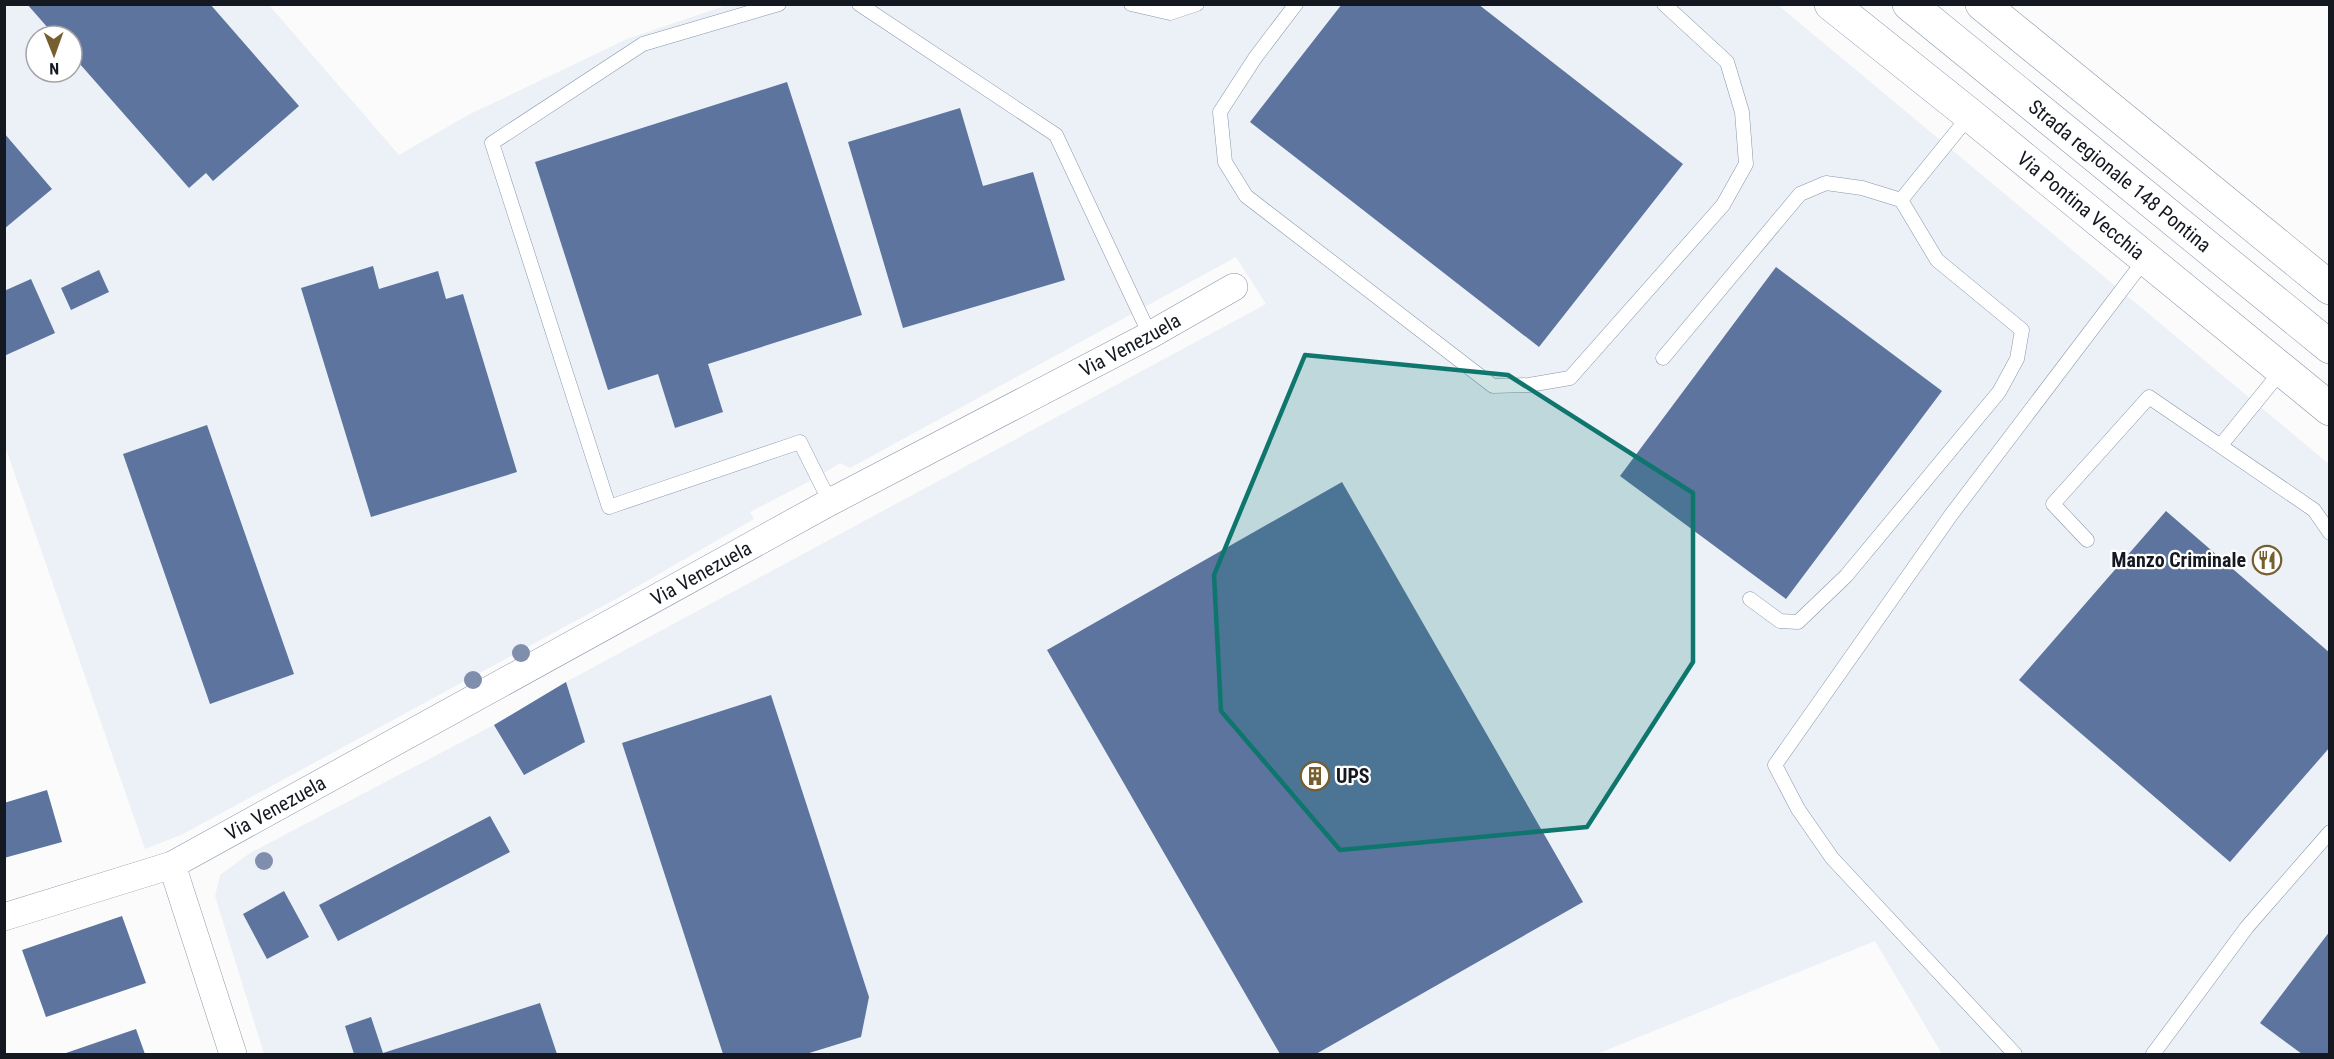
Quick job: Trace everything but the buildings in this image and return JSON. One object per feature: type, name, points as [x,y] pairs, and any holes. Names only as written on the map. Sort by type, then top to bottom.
[{"type":"main road","name":"Via Pontina Vecchia","points":[[1831,4],[2330,409]]},
{"type":"main road","name":"Strada regionale 148 Pontina","points":[[1909,4],[2330,347]]},
{"type":"main road","points":[[1982,4],[2330,288]]},
{"type":"main road","points":[[1995,4],[2028,42]]},
{"type":"street","name":"Via Venezuela","points":[[4,917],[172,865],[830,502],[1150,335],[1234,287]]},
{"type":"street","points":[[172,865],[233,1054]]},
{"type":"lane","points":[[779,4],[643,44],[492,143],[609,507],[800,442],[830,502]]},
{"type":"lane","points":[[860,4],[1056,135],[1150,335]]},
{"type":"lane","points":[[1131,4],[1170,14],[1197,4]]},
{"type":"lane","points":[[1296,4],[1255,58],[1220,112],[1225,162],[1246,196],[1493,386],[1529,386],[1570,378],[1723,205],[1746,164],[1742,112],[1727,62],[1664,4]]},
{"type":"lane","points":[[1901,200],[1970,115]]},
{"type":"lane","points":[[1663,358],[1800,194],[1826,183],[1862,188],[1901,200],[1937,260],[2022,330],[2017,359],[1999,392],[1846,576],[1798,622],[1780,621],[1750,599]]},
{"type":"lane","points":[[2015,1054],[1832,858],[1798,809],[1775,765],[1951,515],[2146,258]]},
{"type":"lane","points":[[2221,445],[2282,370]]},
{"type":"lane","points":[[2087,540],[2053,504],[2149,397],[2314,510],[2330,516]]},
{"type":"lane","points":[[2314,510],[2330,533]]},
{"type":"lane","points":[[2153,1054],[2247,927],[2330,832]]},
{"type":"highlighted area","points":[[1305,355],[1508,375],[1693,493],[1693,662],[1587,827],[1340,850],[1221,711],[1214,575]]},
{"type":"shaded area","points":[[4,5],[269,5],[399,155],[468,115],[627,39],[727,5],[1778,5],[2329,464],[2329,1054],[1942,1054],[1875,941],[1597,1054],[264,1054],[215,896],[220,875],[250,853],[494,725],[566,682],[1266,304],[1236,257],[850,468],[840,463],[750,512],[754,519],[614,600],[183,834],[145,849],[5,446]]},
{"type":"place","name":"Manzo Criminale","points":[[2267,560]]},
{"type":"place","name":"UPS","points":[[1315,776]]}]
